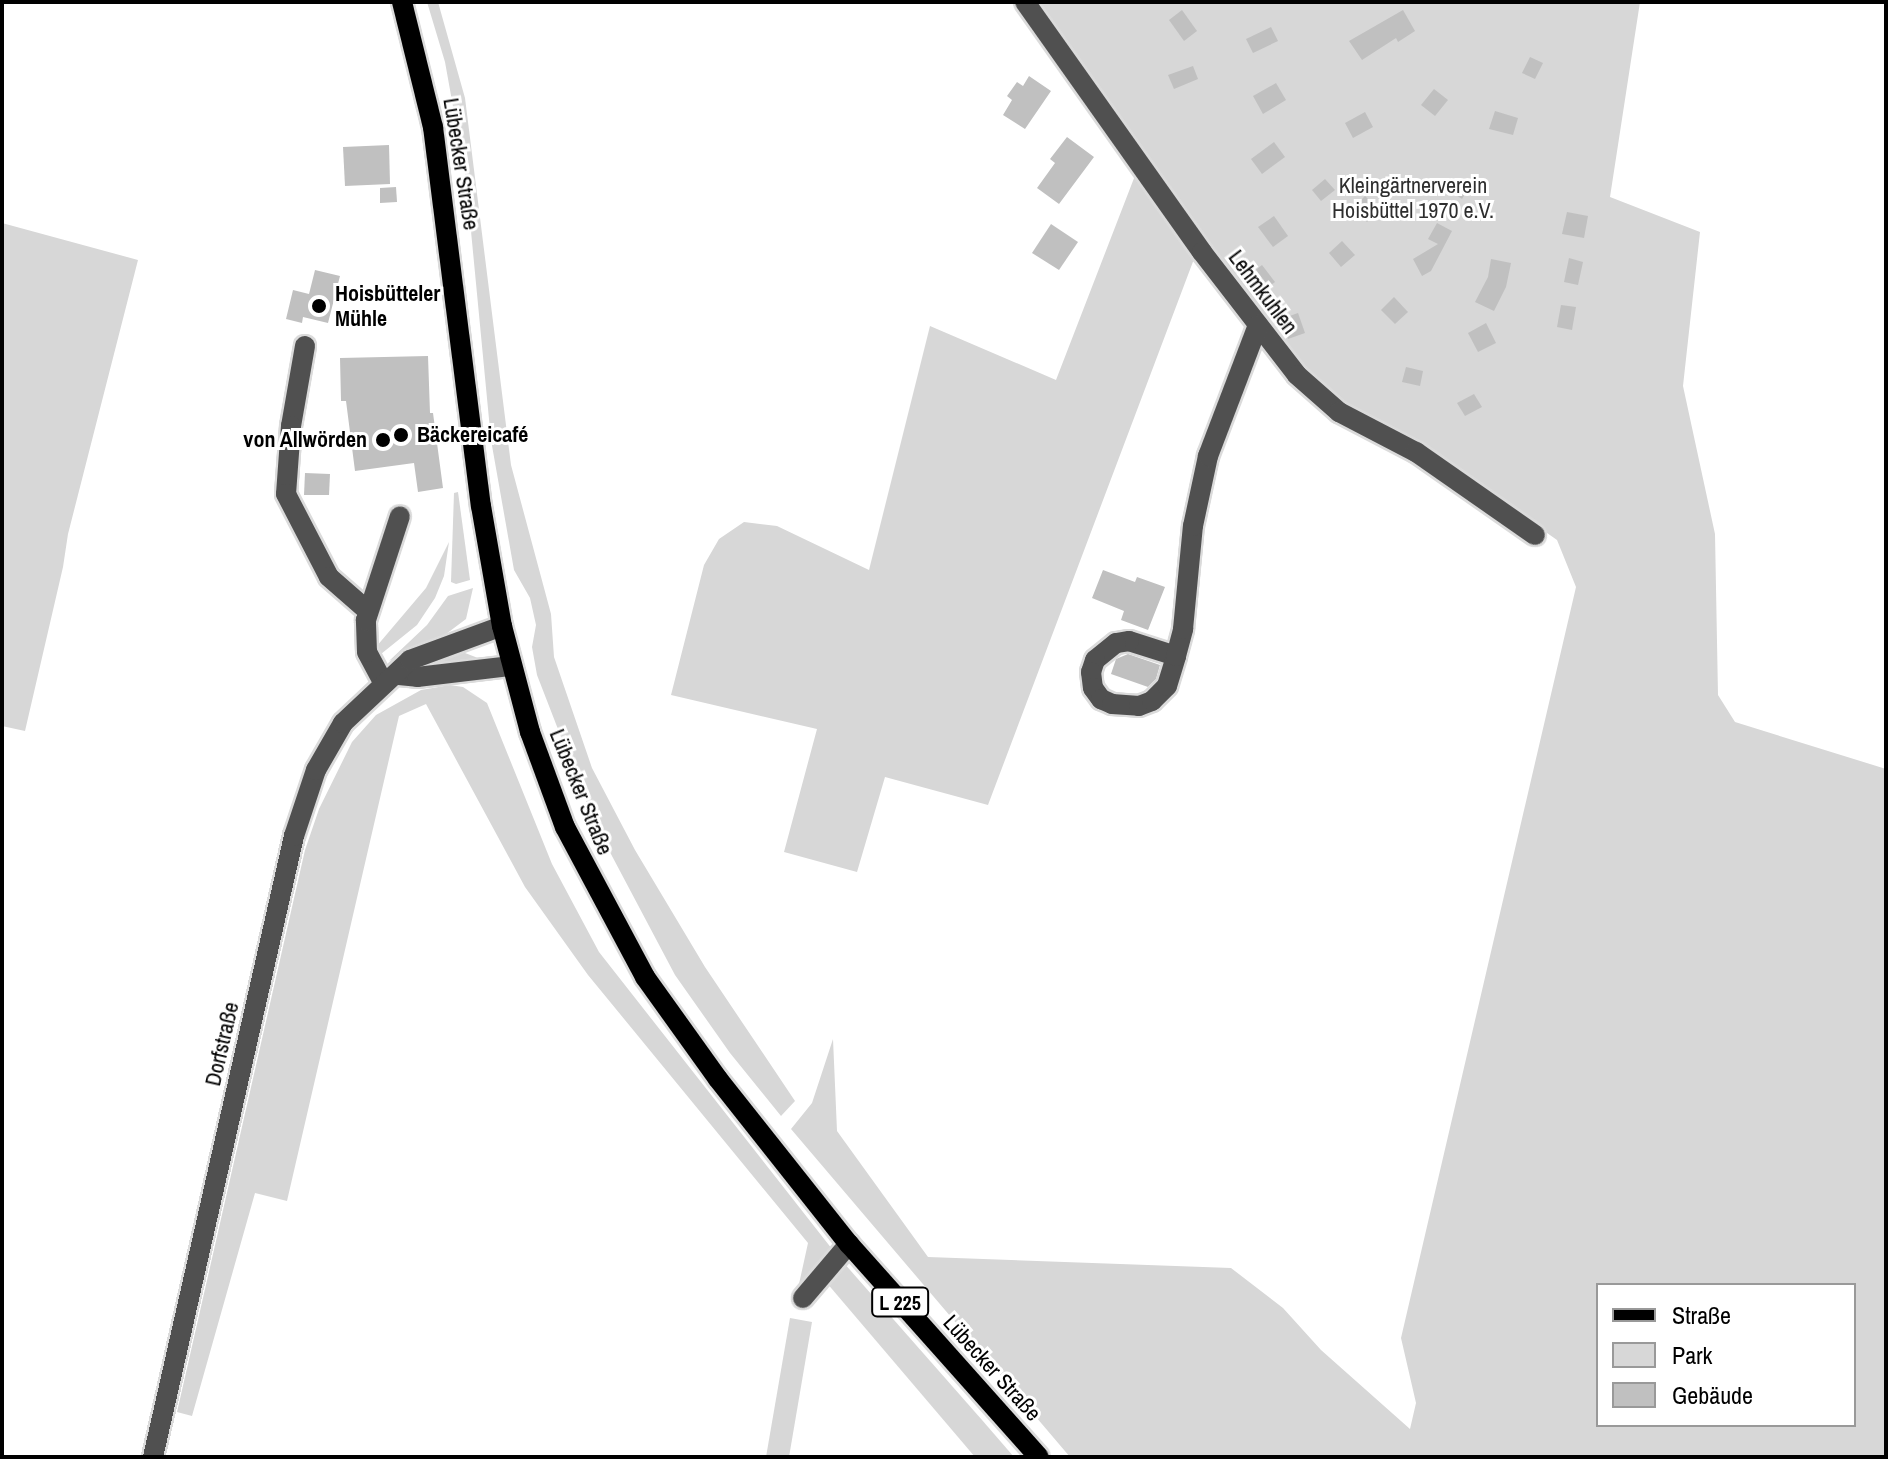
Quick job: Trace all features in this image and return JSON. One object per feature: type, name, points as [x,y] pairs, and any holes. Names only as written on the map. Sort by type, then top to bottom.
[{"type":"main road","name":"Lübecker Straße","points":[[402,2],[433,127],[481,506],[502,626],[530,732],[565,827],[618,931],[671,1017],[849,1244],[1039,1457]]},
{"type":"street","name":"Lehmkuhlen","points":[[1025,2],[1202,252],[1284,361],[1320,399],[1354,421],[1416,452],[1535,535]]},
{"type":"street","points":[[1176,656],[1189,592],[1193,526],[1208,456],[1258,325]]},
{"type":"street","points":[[305,346],[291,426],[286,494],[329,577],[368,611]]},
{"type":"street","points":[[400,516],[368,611],[367,652],[392,679],[511,666]]},
{"type":"street","name":"Dorfstraße","points":[[153,1457],[299,817],[316,770],[343,723],[410,660],[502,626]]},
{"type":"street","points":[[803,1298],[849,1244]]},
{"type":"green space","points":[[427,2],[438,2],[465,98],[511,465],[551,614],[554,657],[592,768],[635,850],[705,967],[795,1101],[781,1116],[730,1053],[675,975],[594,822],[537,675],[532,647],[536,625],[530,598],[514,570],[491,440],[466,179],[445,62]]},
{"type":"green space","name":"Kleingärtnerverein Hoisbüttel 1970 e.V.","points":[[1038,2],[1640,2],[1610,197],[1700,232],[1683,386],[1715,534],[1718,695],[1735,722],[1886,769],[1886,1457],[1070,1457],[791,1129],[812,1103],[833,1039],[837,1131],[928,1257],[1231,1268],[1283,1308],[1321,1350],[1410,1429],[1416,1403],[1401,1338],[1576,587],[1557,540],[1405,433],[1343,409],[1300,374]]},
{"type":"green space","points":[[1136,173],[1194,259],[988,805],[885,777],[857,872],[784,852],[817,729],[671,695],[704,565],[719,539],[744,522],[777,526],[869,570],[930,326],[1056,380]]},
{"type":"green space","points":[[2,223],[138,260],[68,534],[25,731],[2,726]]},
{"type":"green space","points":[[458,492],[470,580],[456,584],[451,582],[454,493]]},
{"type":"green space","points":[[449,542],[444,576],[435,598],[417,625],[381,654],[376,647],[426,588]]},
{"type":"green space","points":[[473,588],[466,619],[446,634],[389,661],[427,625],[448,596]]},
{"type":"green space","points":[[454,653],[478,658],[411,670]]},
{"type":"green space","points":[[450,685],[463,687],[487,703],[552,864],[599,952],[832,1249],[810,1278],[799,1284],[808,1243],[588,975],[525,887],[426,704],[399,716],[287,1201],[255,1193],[192,1416],[177,1412],[305,850],[319,809],[352,742],[376,715],[421,690]]},
{"type":"green space","points":[[843,1262],[1014,1457],[975,1457],[826,1282]]},
{"type":"green space","points":[[790,1318],[812,1322],[789,1457],[766,1457]]},
{"type":"building","points":[[1182,10],[1197,31],[1184,41],[1169,20]]},
{"type":"building","points":[[1403,10],[1415,31],[1398,42],[1396,38],[1362,60],[1349,41]]},
{"type":"building","points":[[1271,27],[1278,41],[1253,53],[1246,39]]},
{"type":"building","points":[[1530,57],[1543,63],[1535,79],[1522,73]]},
{"type":"building","points":[[1193,66],[1198,79],[1174,89],[1168,75]]},
{"type":"building","points":[[1029,76],[1051,91],[1025,129],[1003,115],[1012,100],[1007,96],[1017,82],[1023,86]]},
{"type":"building","points":[[1276,83],[1286,100],[1263,114],[1253,96]]},
{"type":"building","points":[[1434,89],[1448,100],[1435,116],[1421,105]]},
{"type":"building","points":[[1495,111],[1518,118],[1513,135],[1489,129]]},
{"type":"building","points":[[1365,112],[1373,127],[1353,138],[1345,123]]},
{"type":"building","points":[[1067,137],[1094,157],[1059,204],[1037,188],[1055,163],[1050,159]]},
{"type":"building","points":[[1274,142],[1285,157],[1262,174],[1251,159]]},
{"type":"building","points":[[389,145],[390,184],[345,186],[343,147]]},
{"type":"building","points":[[1458,178],[1470,186],[1462,199],[1450,191]]},
{"type":"building","points":[[1325,179],[1335,190],[1321,201],[1312,190]]},
{"type":"building","points":[[396,187],[397,202],[380,203],[380,188]]},
{"type":"building","points":[[1365,196],[1379,210],[1367,222],[1353,208]]},
{"type":"building","points":[[1567,212],[1588,216],[1584,238],[1562,234]]},
{"type":"building","points":[[1274,216],[1288,236],[1273,247],[1258,227]]},
{"type":"building","points":[[1437,223],[1452,231],[1431,271],[1422,276],[1413,259],[1438,244],[1428,239]]},
{"type":"building","points":[[1051,224],[1078,242],[1059,270],[1032,253]]},
{"type":"building","points":[[1342,241],[1355,255],[1341,267],[1329,253]]},
{"type":"building","points":[[1569,258],[1583,262],[1578,285],[1564,282]]},
{"type":"building","points":[[1491,259],[1511,263],[1506,287],[1494,311],[1475,302],[1488,277]]},
{"type":"building","points":[[1262,265],[1275,282],[1259,294],[1246,277]]},
{"type":"building","points":[[315,270],[340,276],[328,323],[303,317],[302,323],[286,319],[293,290],[309,294]]},
{"type":"building","points":[[1394,297],[1408,312],[1395,324],[1381,310]]},
{"type":"building","points":[[1561,305],[1576,307],[1572,330],[1557,327]]},
{"type":"building","points":[[1298,313],[1305,333],[1288,339],[1281,319]]},
{"type":"building","points":[[1486,323],[1496,343],[1478,352],[1468,333]]},
{"type":"building","points":[[428,356],[430,413],[433,413],[443,488],[418,492],[414,463],[355,471],[346,401],[341,401],[340,358]]},
{"type":"building","points":[[1406,367],[1423,371],[1420,386],[1402,382]]},
{"type":"building","points":[[1474,394],[1482,407],[1465,416],[1457,403]]},
{"type":"building","points":[[305,473],[330,474],[329,495],[304,495]]},
{"type":"building","points":[[1103,570],[1135,582],[1137,577],[1165,587],[1148,630],[1121,620],[1124,611],[1092,598]]},
{"type":"building","points":[[1128,654],[1160,665],[1156,679],[1148,687],[1111,674],[1116,659]]},
{"type":"place","name":"Hoisbütteler Mühle","points":[[319,306]]},
{"type":"place","name":"Bäckereicafé","points":[[401,435]]},
{"type":"place","name":"von Allwörden","points":[[383,440]]}]
